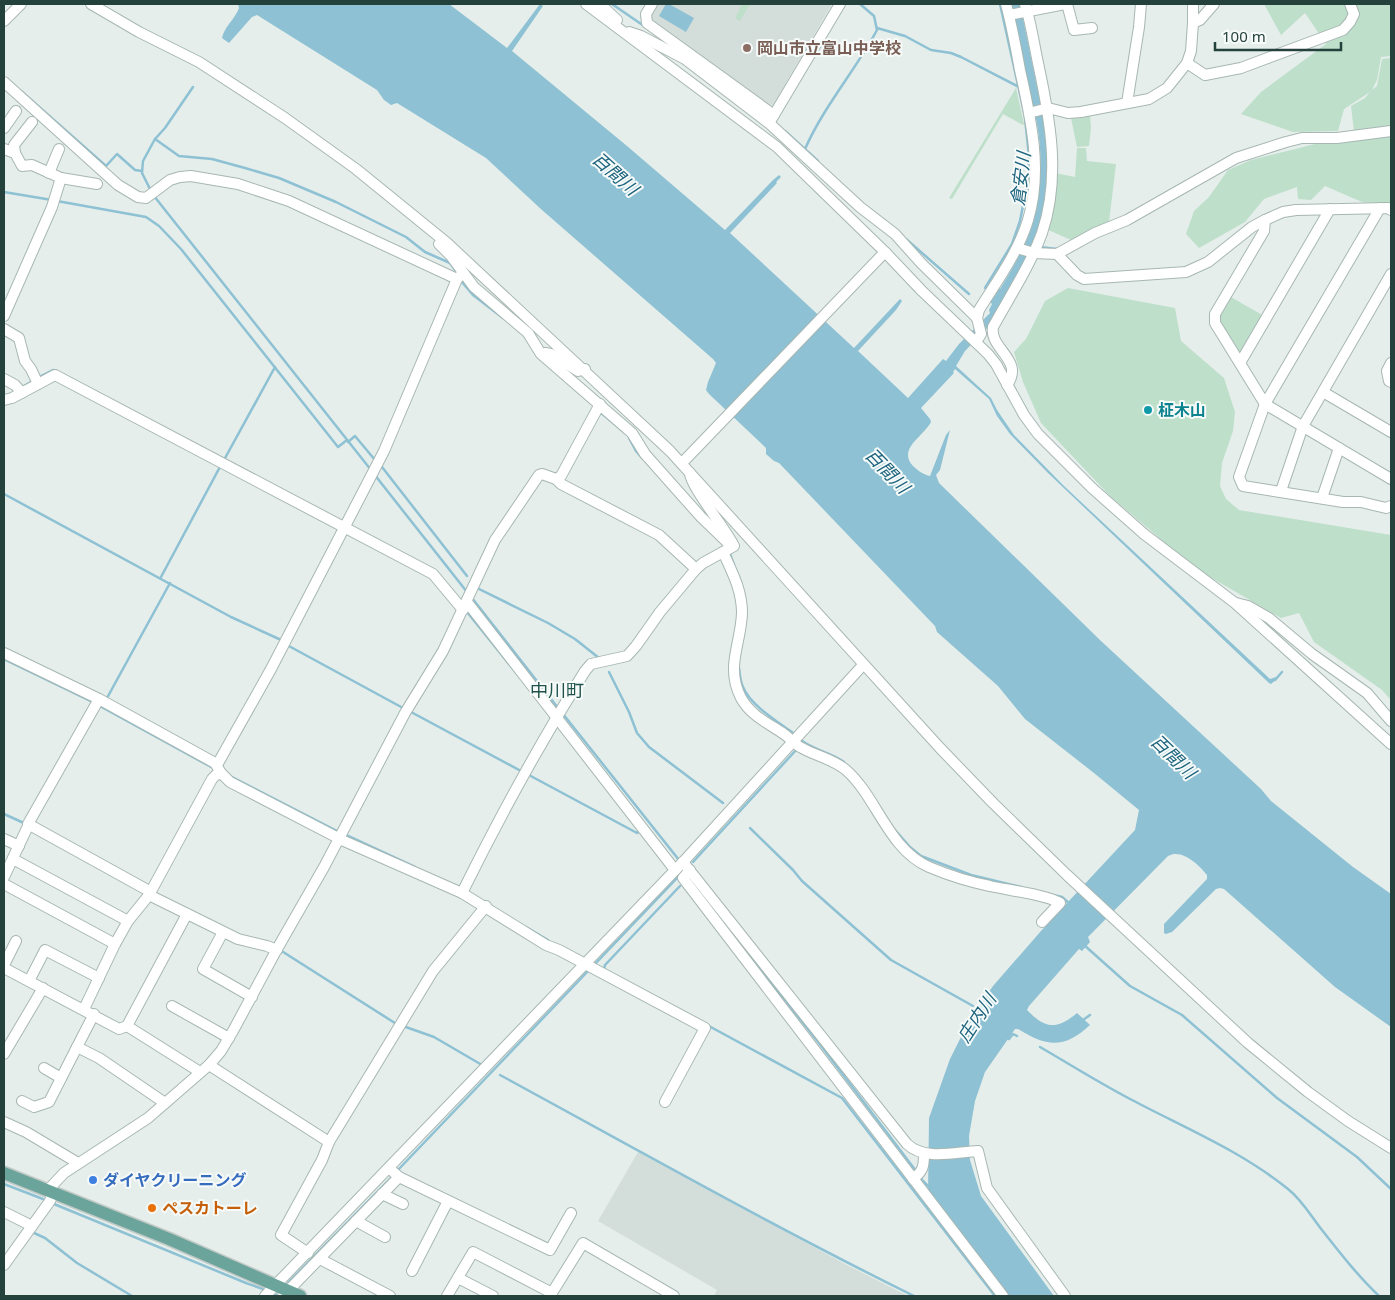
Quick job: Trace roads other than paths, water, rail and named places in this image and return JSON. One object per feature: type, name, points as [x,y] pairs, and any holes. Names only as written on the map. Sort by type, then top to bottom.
[{"type":"main road","points":[[4,1173],[51,1191],[286,1292]]},
{"type":"street","points":[[4,21],[21,4]]},
{"type":"street","points":[[91,4],[138,32],[199,62],[285,118],[356,169],[429,228],[584,369],[690,471],[863,665],[979,789],[1109,915],[1255,1049],[1348,1121],[1391,1148]]},
{"type":"street","points":[[586,4],[778,147],[922,291],[976,342],[996,364],[1024,415],[1038,434],[1092,488],[1144,534],[1235,603],[1391,744]]},
{"type":"street","points":[[600,4],[621,24],[622,30]]},
{"type":"street","points":[[652,4],[646,14],[648,23],[688,56],[772,119],[860,207],[895,234],[921,264],[978,318]]},
{"type":"street","points":[[772,119],[840,4]]},
{"type":"street","points":[[976,342],[980,334],[979,310],[1017,248],[1028,219],[1035,185],[1031,113],[1011,14],[1006,4]]},
{"type":"street","points":[[1011,14],[1025,8],[1066,4],[1074,30],[1092,28]]},
{"type":"street","points":[[1127,103],[1141,4]]},
{"type":"street","points":[[1031,113],[1048,108],[1068,113],[1149,99],[1167,88],[1187,63],[1194,23],[1193,4]]},
{"type":"street","points":[[1194,23],[1200,20],[1214,4]]},
{"type":"street","points":[[1187,63],[1205,75],[1250,64],[1343,30],[1354,14],[1350,4]]},
{"type":"street","points":[[1007,386],[1012,378],[1012,368],[1006,353],[993,338],[993,327],[1036,248],[1046,217],[1053,159],[1048,108],[1025,8]]},
{"type":"street","points":[[622,30],[688,56]]},
{"type":"street","points":[[4,82],[118,184],[138,197],[143,198],[170,180],[191,176],[247,187],[289,201],[460,276],[474,287],[528,333],[541,354],[598,407],[632,433],[645,454],[728,549],[740,591],[741,602],[741,626],[733,663],[736,687],[742,700],[751,711],[797,745],[834,762],[845,770],[861,788],[899,843],[916,860],[927,866],[962,878],[1060,903],[1042,922]]},
{"type":"street","points":[[4,128],[16,111]]},
{"type":"street","points":[[32,122],[14,145],[15,152],[22,166],[32,165],[60,178],[97,184]]},
{"type":"street","points":[[1057,254],[1095,233],[1127,220],[1210,172],[1246,154],[1302,138],[1337,138],[1391,131]]},
{"type":"street","points":[[4,149],[15,152]]},
{"type":"street","points":[[49,173],[59,150]]},
{"type":"street","points":[[4,316],[54,201],[60,178]]},
{"type":"street","points":[[1017,248],[1036,248],[1057,254],[1077,275],[1084,279],[1186,272],[1208,262],[1252,227],[1283,212],[1380,208],[1391,210]]},
{"type":"street","points":[[1380,208],[1265,404],[1239,477],[1243,486],[1343,502],[1361,502],[1386,508],[1391,506]]},
{"type":"street","points":[[1240,363],[1330,209]]},
{"type":"street","points":[[1265,220],[1264,231],[1215,314],[1215,323],[1265,404],[1391,479]]},
{"type":"street","points":[[84,1009],[115,944],[128,921],[150,893],[212,778],[216,775],[345,528],[406,403],[460,276],[451,256],[433,239],[429,228]]},
{"type":"street","points":[[682,463],[885,252]]},
{"type":"street","points":[[1282,491],[1303,426],[1391,274]]},
{"type":"street","points":[[4,329],[19,338],[25,361],[36,381]]},
{"type":"street","points":[[541,354],[551,354],[578,371],[584,369]]},
{"type":"street","points":[[1391,364],[1386,371],[1391,382]]},
{"type":"street","points":[[4,400],[12,398],[20,390],[36,381],[55,375],[433,574],[468,600],[674,870]]},
{"type":"street","points":[[4,379],[20,390]]},
{"type":"street","points":[[1322,392],[1391,432]]},
{"type":"street","points":[[556,479],[561,476],[598,407]]},
{"type":"street","points":[[1322,498],[1339,448]]},
{"type":"street","points":[[462,893],[496,824],[557,715],[585,671],[591,664],[627,656],[696,569],[734,546],[728,534],[694,486],[690,479],[690,471]]},
{"type":"street","points":[[5,1260],[50,1200],[51,1191],[64,1173],[140,1123],[166,1103],[209,1065],[229,1038],[340,838],[405,713],[443,651],[496,540],[539,475],[542,474],[556,479],[562,484],[659,535],[696,569]]},
{"type":"street","points":[[1235,603],[1248,606],[1269,618],[1312,654],[1367,694],[1391,722]]},
{"type":"street","points":[[4,653],[219,769],[230,782],[340,838],[462,893],[486,906],[531,936],[705,1028],[665,1102]]},
{"type":"street","points":[[863,665],[797,745],[687,866],[683,878],[916,1177],[1003,1296]]},
{"type":"street","points":[[4,877],[28,824],[97,702]]},
{"type":"street","points":[[28,825],[187,914],[223,932],[238,939],[277,949]]},
{"type":"street","points":[[4,839],[19,846]]},
{"type":"street","points":[[13,859],[128,921]]},
{"type":"street","points":[[286,1292],[308,1253],[394,1173],[590,967],[674,870],[687,866]]},
{"type":"street","points":[[687,866],[913,1150],[926,1154],[978,1151],[987,1188],[1065,1296]]},
{"type":"street","points":[[4,884],[115,944]]},
{"type":"street","points":[[308,1253],[280,1235],[322,1160],[329,1142],[433,971],[486,906]]},
{"type":"street","points":[[16,941],[4,966],[119,1029],[127,1026],[187,914]]},
{"type":"street","points":[[223,932],[204,969],[252,997]]},
{"type":"street","points":[[29,981],[45,950],[99,978]]},
{"type":"street","points":[[4,1054],[43,988]]},
{"type":"street","points":[[172,1006],[229,1038]]},
{"type":"street","points":[[22,1101],[34,1107],[49,1102],[94,1014]]},
{"type":"street","points":[[127,1026],[200,1072]]},
{"type":"street","points":[[77,1047],[98,1058],[166,1103]]},
{"type":"street","points":[[209,1065],[329,1142]]},
{"type":"street","points":[[44,1068],[61,1078]]},
{"type":"street","points":[[4,1122],[26,1132],[78,1164]]},
{"type":"street","points":[[916,1177],[924,1168],[926,1154]]},
{"type":"street","points":[[265,1296],[286,1292],[382,1194],[394,1173]]},
{"type":"street","points":[[394,1173],[550,1250],[571,1214]]},
{"type":"street","points":[[382,1194],[403,1204]]},
{"type":"street","points":[[412,1271],[448,1201]]},
{"type":"street","points":[[4,1212],[32,1226]]},
{"type":"street","points":[[356,1221],[385,1237]]},
{"type":"street","points":[[447,1296],[473,1252],[551,1295],[583,1243],[674,1296]]},
{"type":"street","points":[[320,1259],[390,1296]]},
{"type":"street","points":[[458,1278],[493,1296]]},
{"type":"water","points":[[238,4],[449,4],[507,48],[540,4],[543,6],[512,51],[725,230],[773,180],[779,175],[781,177],[730,233],[854,348],[900,299],[902,301],[858,351],[908,398],[943,359],[946,361],[959,344],[990,313],[989,310],[992,304],[990,302],[996,296],[998,288],[1000,289],[1017,260],[1034,220],[1038,199],[1040,152],[1038,130],[1011,4],[1020,4],[1048,140],[1049,172],[1044,213],[1032,248],[992,323],[965,351],[956,366],[991,398],[1014,435],[1064,486],[1270,679],[1278,678],[1271,684],[1269,683],[1048,473],[1010,434],[997,416],[989,399],[955,369],[954,373],[921,408],[931,422],[910,448],[909,460],[916,469],[930,476],[946,435],[950,430],[940,470],[936,475],[939,483],[1101,641],[1261,789],[1271,801],[1353,867],[1391,894],[1391,1027],[1335,987],[1224,889],[1216,889],[1172,932],[1164,933],[1164,924],[1207,879],[1204,871],[1190,859],[1179,854],[1168,856],[1088,937],[1090,942],[1082,951],[1079,949],[1027,1010],[1045,1024],[1057,1025],[1070,1019],[1077,1013],[1090,1025],[1072,1038],[1055,1043],[1038,1039],[1015,1029],[985,1072],[975,1101],[969,1136],[970,1160],[981,1196],[1054,1296],[1009,1296],[928,1195],[929,1118],[950,1059],[971,1017],[993,986],[1041,931],[1135,830],[1139,810],[1025,719],[998,686],[937,632],[935,626],[779,463],[766,454],[766,448],[709,394],[706,390],[716,363],[713,359],[542,210],[486,158],[397,103],[391,105],[384,100],[377,90],[257,15],[252,17],[229,43],[222,38],[239,8]]},
{"type":"water","points":[[666,4],[694,18],[686,32],[659,16]]},
{"type":"waterway","points":[[612,4],[644,26]]},
{"type":"waterway","points":[[805,149],[830,103],[877,30],[874,16],[860,4]]},
{"type":"waterway","points":[[1000,4],[1024,112]]},
{"type":"waterway","points":[[877,28],[905,36],[931,50],[951,53],[961,57],[1019,87]]},
{"type":"waterway","points":[[151,191],[142,173],[143,161],[155,139],[165,128],[193,87]]},
{"type":"waterway","points":[[21,91],[106,166],[117,154],[135,170],[142,171]]},
{"type":"waterway","name":"倉安川","points":[[985,288],[1012,244],[1020,221],[1028,180],[1029,156],[1025,118]]},
{"type":"waterway","points":[[785,131],[818,161]]},
{"type":"waterway","points":[[155,139],[179,156],[212,159],[245,168],[279,178],[336,202],[406,237],[425,252],[450,263],[455,270]]},
{"type":"waterway","points":[[4,192],[52,200]]},
{"type":"waterway","points":[[154,196],[371,470]]},
{"type":"waterway","points":[[57,201],[146,217],[159,226],[181,249],[338,447],[347,440]]},
{"type":"waterway","points":[[906,239],[969,294]]},
{"type":"waterway","points":[[1040,247],[1057,249]]},
{"type":"waterway","points":[[462,282],[473,295],[503,318]]},
{"type":"waterway","points":[[224,460],[275,367]]},
{"type":"waterway","points":[[39,377],[53,370],[57,371]]},
{"type":"waterway","points":[[24,386],[34,380]]},
{"type":"waterway","points":[[599,411],[624,432]]},
{"type":"waterway","points":[[348,442],[355,436],[375,460]]},
{"type":"waterway","points":[[629,438],[642,458]]},
{"type":"waterway","points":[[161,577],[221,465]]},
{"type":"waterway","points":[[382,467],[467,576]]},
{"type":"waterway","points":[[374,474],[467,592]]},
{"type":"waterway","points":[[4,494],[231,617],[279,639]]},
{"type":"waterway","points":[[730,554],[734,565]]},
{"type":"waterway","points":[[107,698],[170,583]]},
{"type":"waterway","points":[[477,588],[548,623],[575,639],[599,658]]},
{"type":"waterway","points":[[472,598],[558,708]]},
{"type":"waterway","points":[[467,612],[518,675]]},
{"type":"waterway","points":[[287,645],[403,708]]},
{"type":"waterway","points":[[4,659],[93,702]]},
{"type":"waterway","points":[[739,668],[742,685],[747,694],[765,713],[793,733]]},
{"type":"waterway","points":[[609,672],[637,733],[649,747],[723,803]]},
{"type":"waterway","points":[[1275,680],[1282,672]]},
{"type":"waterway","points":[[98,705],[213,768]]},
{"type":"waterway","points":[[411,712],[521,771]]},
{"type":"waterway","points":[[563,714],[679,860]]},
{"type":"waterway","points":[[801,740],[844,762]]},
{"type":"waterway","points":[[693,862],[797,749]]},
{"type":"waterway","points":[[527,774],[637,833],[640,830]]},
{"type":"waterway","points":[[230,776],[339,832]]},
{"type":"waterway","points":[[4,814],[26,824]]},
{"type":"waterway","name":"庄内川","points":[[750,828],[802,881],[891,960],[973,1006]]},
{"type":"waterway","points":[[895,830],[921,856],[971,875],[1021,887]]},
{"type":"waterway","points":[[346,835],[415,867]]},
{"type":"waterway","points":[[594,965],[680,875]]},
{"type":"waterway","points":[[606,970],[604,969],[605,965],[680,886]]},
{"type":"waterway","points":[[701,892],[709,904]]},
{"type":"waterway","points":[[1053,895],[1062,897],[1070,904]]},
{"type":"waterway","points":[[526,927],[548,940]]},
{"type":"waterway","points":[[739,942],[819,1043],[916,1171]]},
{"type":"waterway","points":[[1084,945],[1130,986],[1182,1015],[1277,1098],[1357,1157],[1391,1189]]},
{"type":"waterway","points":[[280,950],[398,1025]]},
{"type":"waterway","points":[[397,1171],[589,970]]},
{"type":"waterway","points":[[1083,1020],[1090,1015]]},
{"type":"waterway","points":[[707,1025],[842,1098],[995,1296]]},
{"type":"waterway","points":[[403,1026],[434,1037],[482,1065]]},
{"type":"waterway","points":[[1007,1037],[1009,1039],[1013,1034],[1017,1036]]},
{"type":"waterway","points":[[1040,1047],[1120,1094],[1212,1141],[1270,1175],[1298,1198],[1349,1264],[1379,1296]]},
{"type":"waterway","points":[[500,1075],[758,1216],[914,1296]]},
{"type":"waterway","points":[[286,1285],[394,1175]]},
{"type":"waterway","points":[[920,1178],[930,1188]]},
{"type":"waterway","points":[[4,1184],[43,1199]]},
{"type":"waterway","points":[[54,1204],[263,1289]]},
{"type":"waterway","points":[[32,1232],[45,1238],[77,1263],[132,1296]]},
{"type":"waterway","points":[[275,1296],[280,1291]]},
{"type":"place","name":"岡山市立富山中学校","points":[[747,48]]},
{"type":"place","name":"柾木山","points":[[1148,410]]},
{"type":"place","name":"ダイヤクリーニング","points":[[93,1180]]},
{"type":"place","name":"ペスカトーレ","points":[[152,1208]]},
{"type":"district","name":"中川町","points":[[557,691]]},
{"type":"water label","name":"百間川","points":[[615,174]]},
{"type":"water label","name":"百間川","points":[[887,471]]},
{"type":"water label","name":"百間川","points":[[1173,757]]}]
